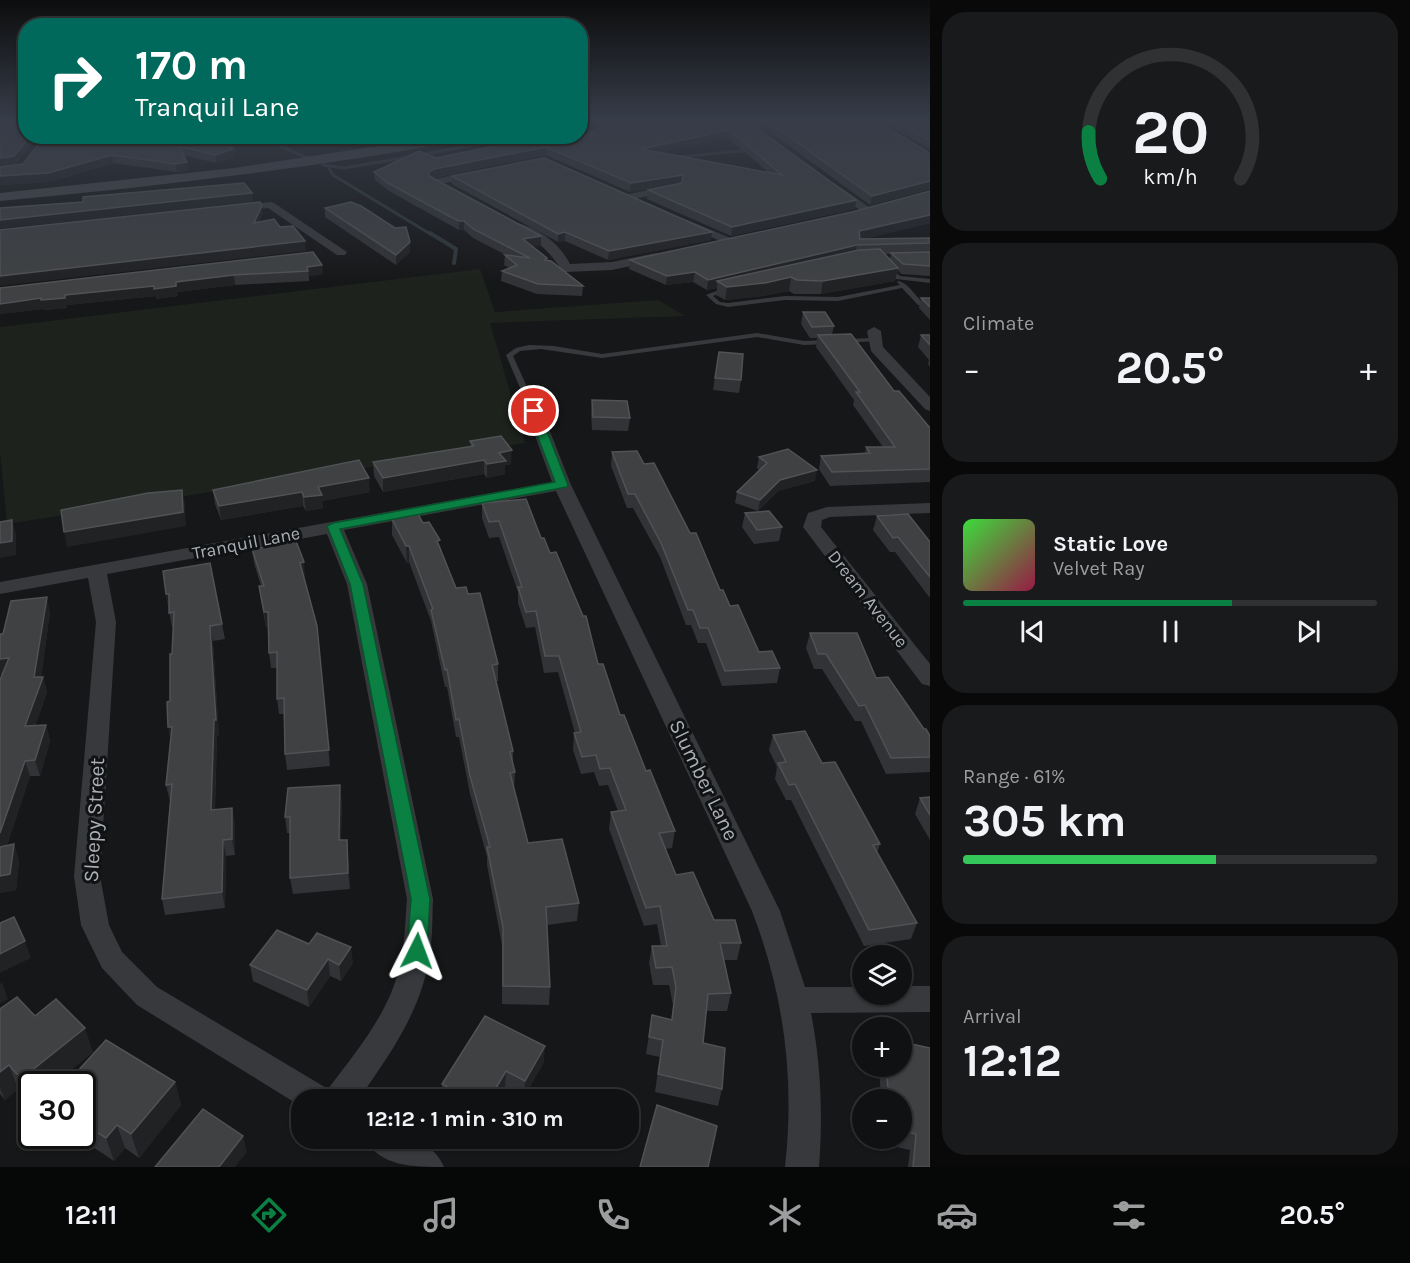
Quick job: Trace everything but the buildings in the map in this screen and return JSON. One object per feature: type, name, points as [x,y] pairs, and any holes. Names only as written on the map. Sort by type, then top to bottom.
[{"type":"street","points":[[0,197],[232,173]]},
{"type":"street","points":[[456,193],[435,182],[478,173]]},
{"type":"street","points":[[827,181],[873,210],[850,216]]},
{"type":"street","points":[[649,206],[624,195],[677,187]]},
{"type":"street","points":[[224,210],[270,205],[341,252],[318,255]]},
{"type":"street","points":[[679,219],[734,240],[708,246]]},
{"type":"street","points":[[507,220],[548,242],[557,250],[566,268],[612,266],[668,254]]},
{"type":"street","points":[[874,336],[876,348],[927,398]]},
{"type":"street","name":"Slumber Lane","points":[[534,411],[562,485],[766,911],[782,949],[795,1000],[806,1072],[802,1167]]},
{"type":"street","name":"Tranquil Lane","points":[[0,588],[562,485]]},
{"type":"street","name":"Dream Avenue","points":[[930,508],[828,512],[814,517],[812,527],[930,679]]},
{"type":"street","points":[[333,526],[357,584],[420,899],[417,951],[404,999],[373,1055],[347,1089]]},
{"type":"street","name":"Sleepy Street","points":[[97,571],[106,622],[87,876],[95,925],[112,960],[147,996],[300,1089]]},
{"type":"street","points":[[795,1000],[930,999]]},
{"type":"street","points":[[398,1149],[427,1167]]},
{"type":"lane","points":[[882,260],[920,304],[930,305]]},
{"type":"lane","points":[[897,278],[930,281]]},
{"type":"lane","points":[[733,287],[711,292],[709,295],[718,303],[728,305],[785,298],[838,299],[904,286]]},
{"type":"lane","points":[[534,411],[509,355],[516,349],[549,347],[584,356],[602,356],[757,335],[804,344],[874,336]]},
{"type":"shaded area","points":[[480,269],[495,312],[658,300],[685,316],[490,323],[525,443],[7,524],[0,452],[0,327]]},
{"type":"waterway","points":[[332,173],[432,235]]},
{"type":"waterway","points":[[430,233],[456,249],[454,263]]},
{"type":"route","points":[[417,951],[420,899],[357,584],[333,526],[562,485],[534,411]]}]
